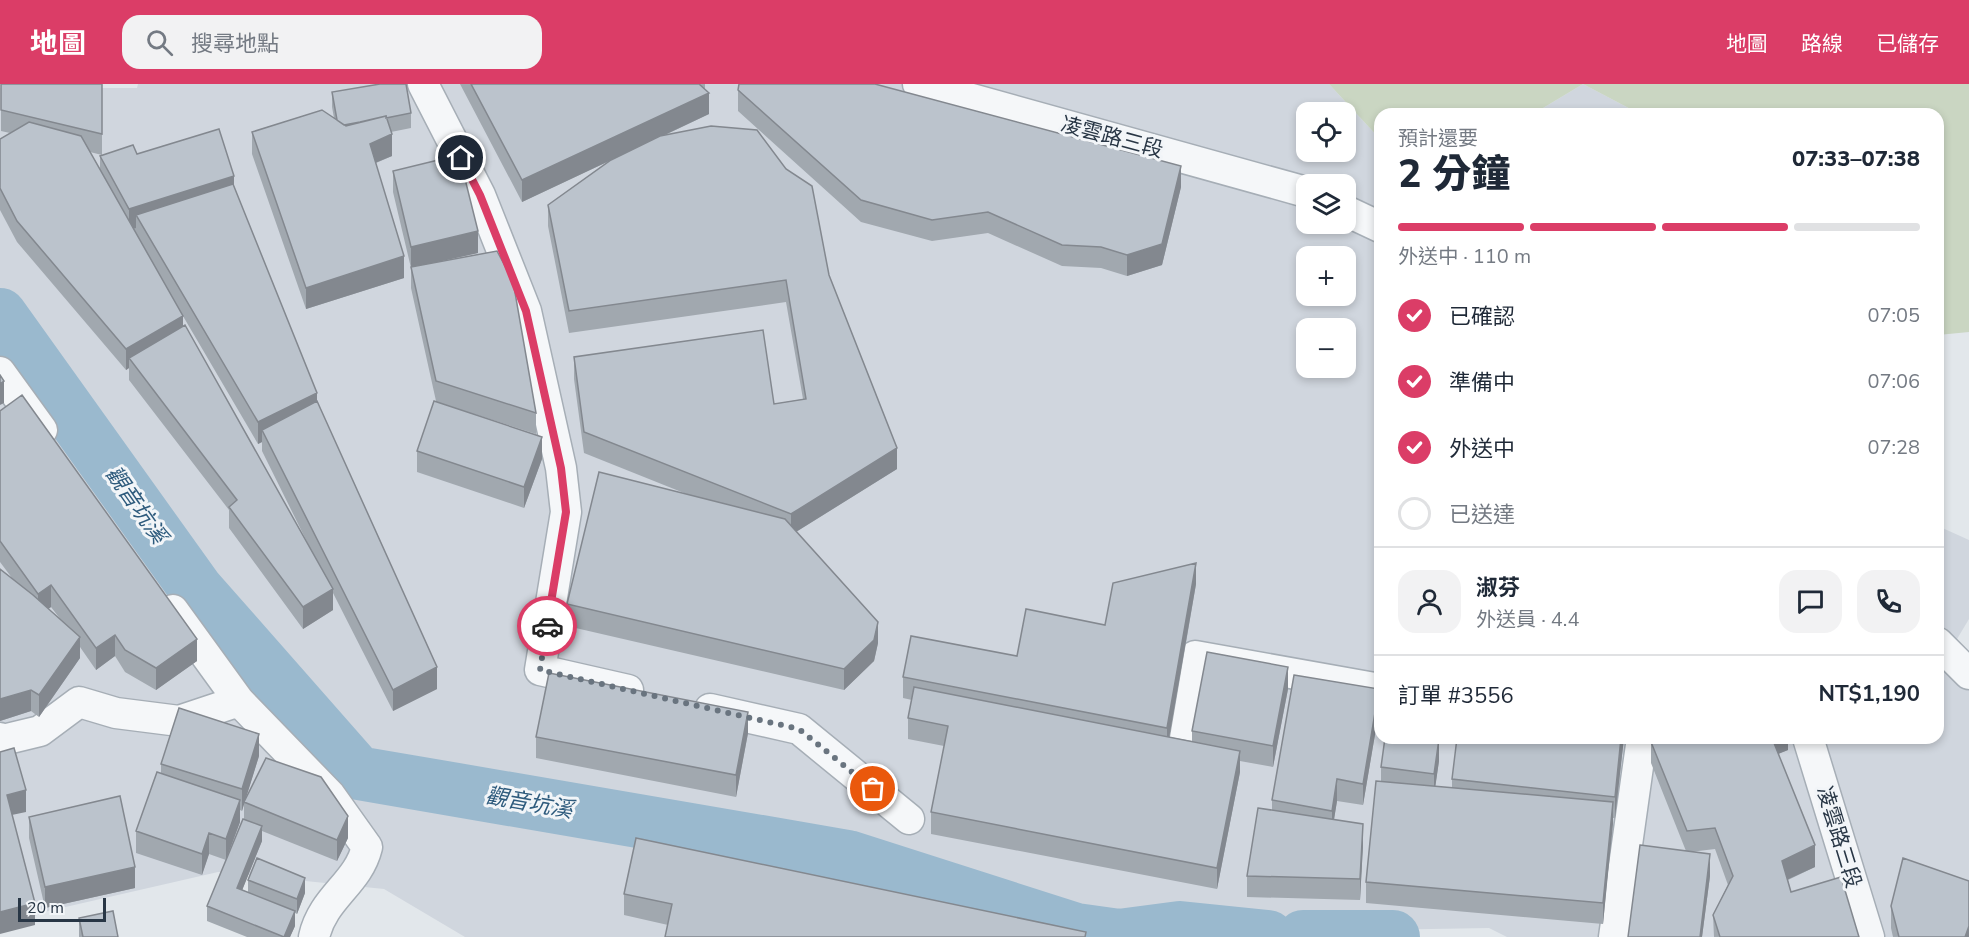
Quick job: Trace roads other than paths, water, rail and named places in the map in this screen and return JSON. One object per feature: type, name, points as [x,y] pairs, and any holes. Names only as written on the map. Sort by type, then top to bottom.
[{"type":"street","points":[[423,84],[480,195],[526,311],[561,468],[566,512],[540,670],[653,696]]},
{"type":"street","name":"凌雲路三段","points":[[918,84],[1296,189]]},
{"type":"street","points":[[1356,216],[1374,224]]},
{"type":"street","points":[[0,372],[60,454]]},
{"type":"street","points":[[156,587],[239,701],[330,795],[367,847],[363,865],[324,908],[314,937]]},
{"type":"street","points":[[1944,649],[1969,674]]},
{"type":"street","points":[[1179,747],[1195,656],[1374,688]]},
{"type":"street","points":[[0,738],[3,740],[40,731],[79,702],[116,713],[179,721],[239,701]]},
{"type":"street","points":[[687,703],[799,729],[909,819]]},
{"type":"street","points":[[1614,937],[1641,744]]},
{"type":"street","name":"凌雲路三段","points":[[1810,744],[1869,937]]},
{"type":"waterway","name":"觀音坑溪","points":[[0,315],[196,589],[358,773],[848,857],[1076,930],[1119,936],[1180,928],[1268,937]]},
{"type":"waterway","name":"觀音坑溪","points":[[1303,937],[1393,937]]}]
